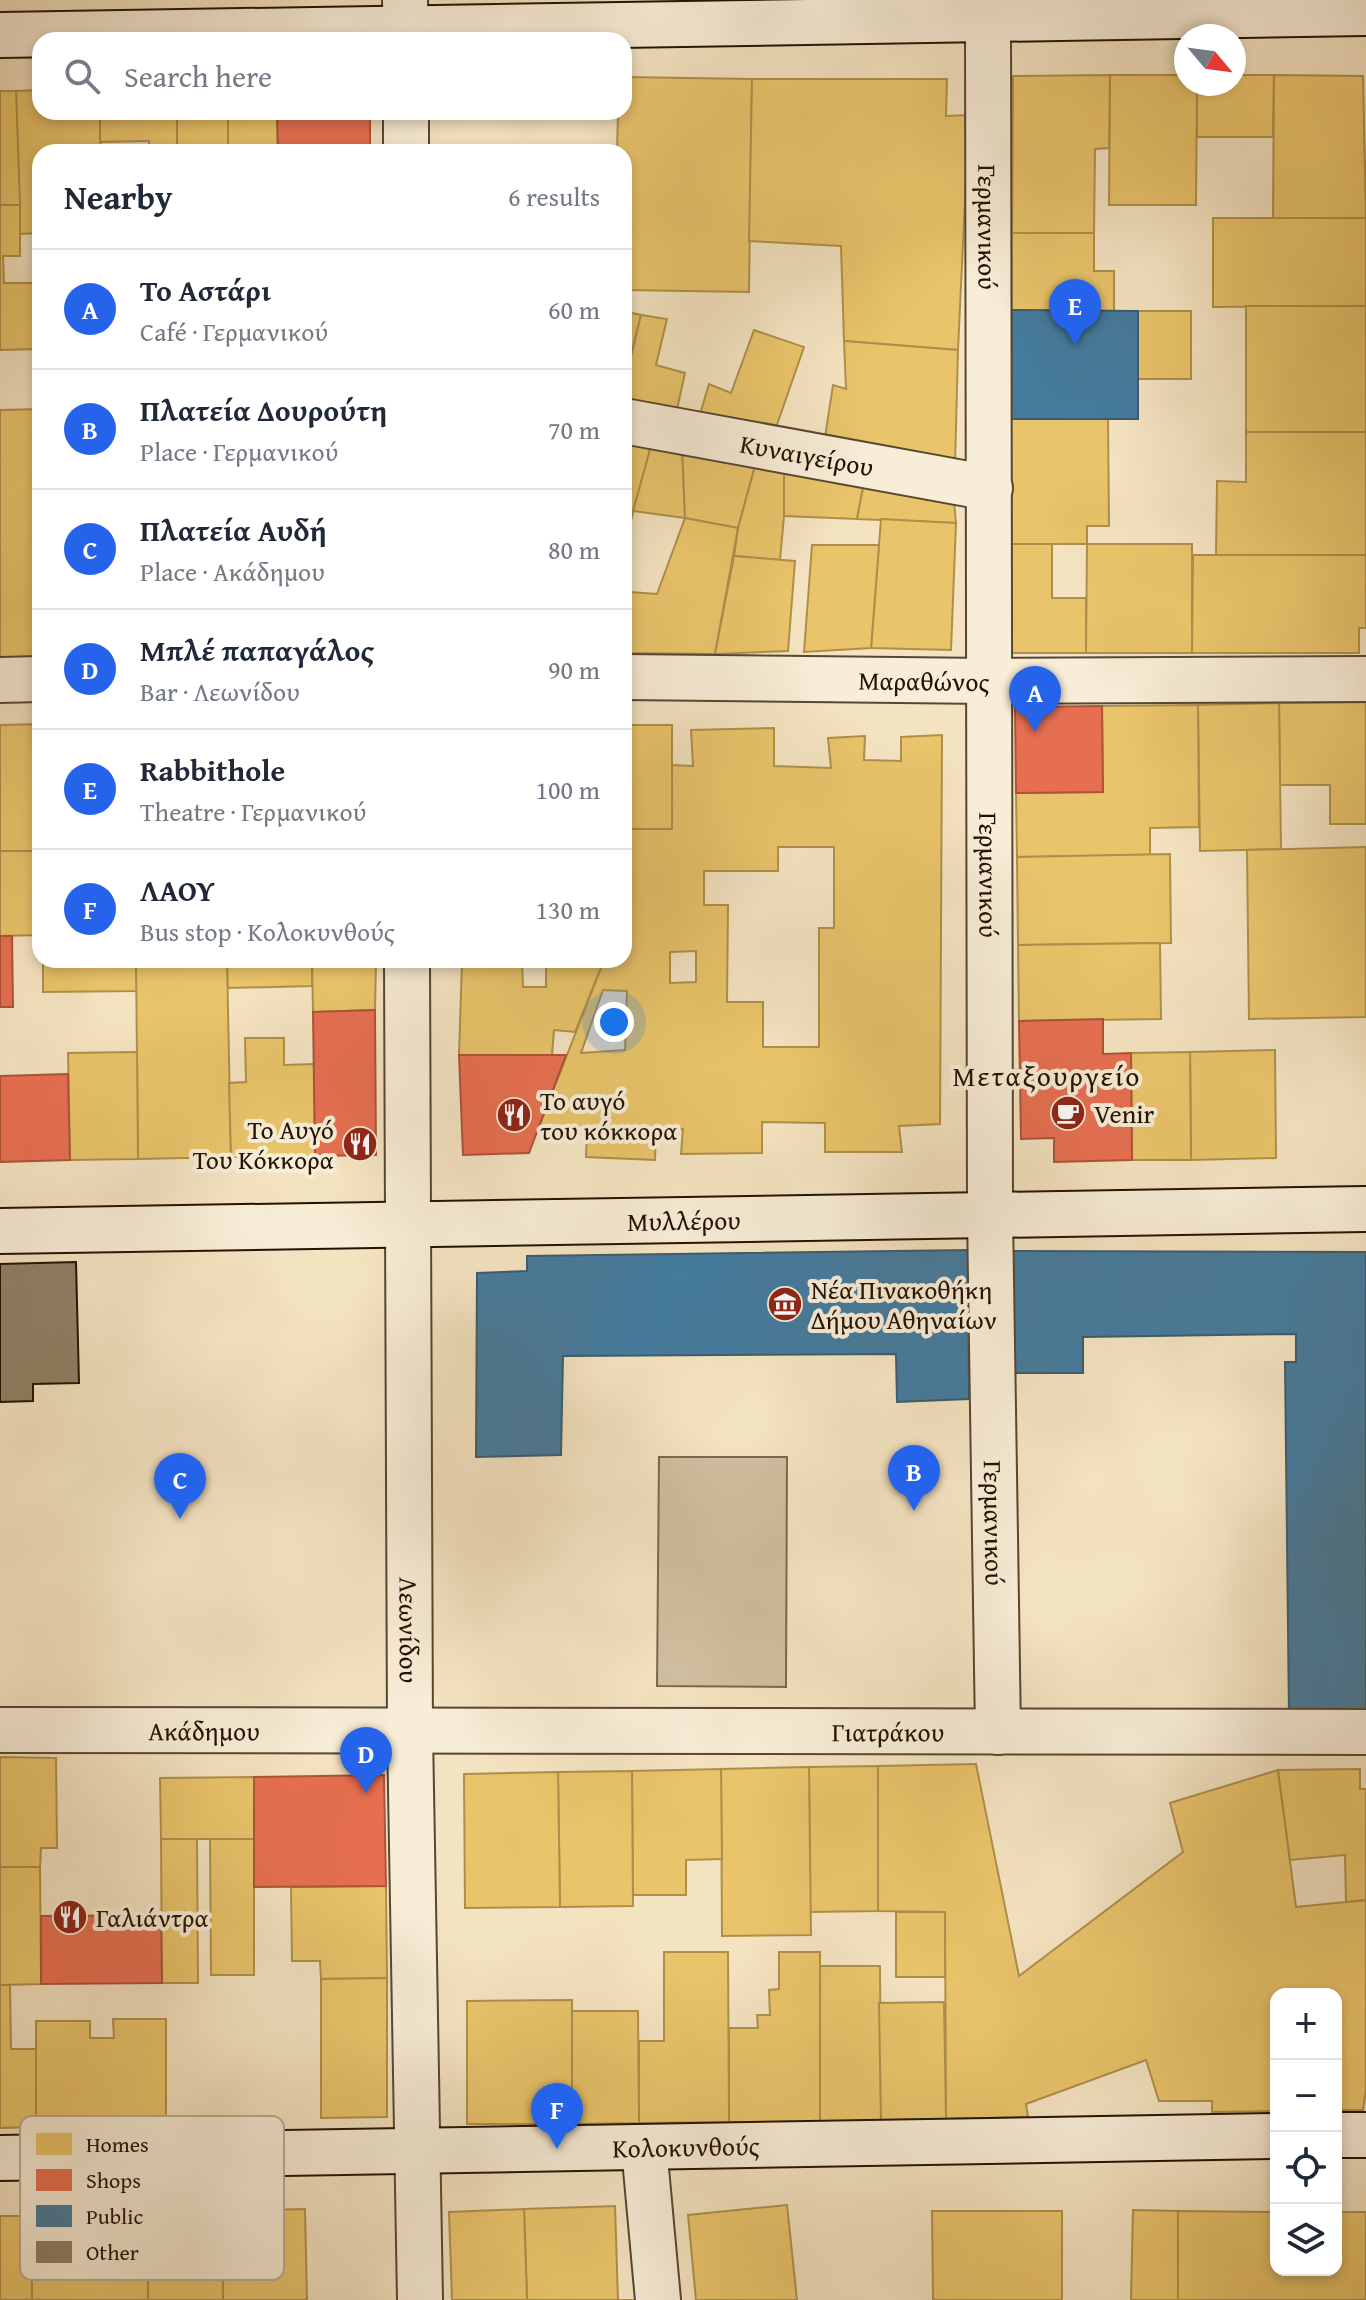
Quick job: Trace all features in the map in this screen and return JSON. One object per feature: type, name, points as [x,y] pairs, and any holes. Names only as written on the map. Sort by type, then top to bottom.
[{"type":"street","points":[[101,32],[755,11],[988,19],[1366,13]]},
{"type":"street","name":"Γερμανικού","points":[[988,19],[990,1215],[998,1732]]},
{"type":"street","points":[[0,35],[32,34]]},
{"type":"street","points":[[406,120],[406,144]]},
{"type":"street","name":"Κυναιγείρου","points":[[632,422],[990,488]]},
{"type":"street","name":"Μαραθώνος","points":[[632,677],[989,681],[1366,679]]},
{"type":"street","points":[[0,680],[32,679]]},
{"type":"street","name":"Λεωνίδου","points":[[407,968],[410,1733],[420,2300]]},
{"type":"street","name":"Μυλλέρου","points":[[0,1231],[1366,1209]]},
{"type":"street","name":"Ακάδημου","points":[[0,1730],[410,1733]]},
{"type":"street","name":"Γιατράκου","points":[[410,1733],[1366,1732]]},
{"type":"street","points":[[1342,2135],[1366,2135]]},
{"type":"street","name":"Κολοκυνθούς","points":[[284,2153],[1270,2136]]},
{"type":"street","points":[[644,2147],[658,2300]]},
{"type":"street","name":"Κολοκυνθούς","points":[[0,2158],[20,2158]]},
{"type":"shaded area","points":[[659,1457],[787,1457],[786,1687],[657,1686]]},
{"type":"building: Homes","points":[[1110,75],[1174,75],[1174,96],[1197,96],[1196,205],[1109,205]]},
{"type":"building: Homes","points":[[1110,75],[1109,148],[1095,149],[1094,233],[1012,233],[1013,76]]},
{"type":"building: Homes","points":[[1246,75],[1274,75],[1273,137],[1197,137],[1197,96],[1246,96]]},
{"type":"building: Homes","points":[[1274,75],[1363,76],[1366,218],[1273,218]]},
{"type":"building: Homes","points":[[632,77],[752,79],[749,292],[632,290],[632,144],[617,144],[618,120],[632,120]]},
{"type":"building: Homes","points":[[752,79],[947,79],[946,116],[969,115],[958,350],[844,341],[841,246],[749,241]]},
{"type":"building: Homes","points":[[32,90],[32,120],[100,120],[101,144],[32,144],[32,233],[20,234],[16,91]]},
{"type":"building: Homes","points":[[0,91],[16,91],[20,205],[0,205]]},
{"type":"building: Homes","points":[[100,120],[177,120],[177,144],[100,142]]},
{"type":"building: Homes","points":[[177,120],[228,120],[228,144],[177,144]]},
{"type":"building: Homes","points":[[228,120],[277,120],[278,144],[228,144]]},
{"type":"building: Homes","points":[[0,205],[20,205],[20,256],[3,256],[4,283],[32,283],[32,349],[0,350]]},
{"type":"building: Homes","points":[[1213,218],[1366,218],[1366,306],[1213,307]]},
{"type":"building: Homes","points":[[1012,233],[1094,233],[1094,271],[1114,271],[1114,311],[1012,310]]},
{"type":"building: Homes","points":[[1246,306],[1366,306],[1366,432],[1246,432]]},
{"type":"building: Homes","points":[[1138,311],[1191,311],[1191,379],[1138,379]]},
{"type":"building: Homes","points":[[632,313],[641,315],[632,352]]},
{"type":"building: Homes","points":[[641,315],[667,319],[656,365],[685,373],[676,414],[632,405],[632,352]]},
{"type":"building: Homes","points":[[754,330],[804,347],[774,433],[700,414],[709,384],[731,393]]},
{"type":"building: Homes","points":[[844,341],[958,350],[955,465],[825,437],[833,385],[846,389]]},
{"type":"building: Homes","points":[[32,409],[32,668],[0,668],[0,410]]},
{"type":"building: Homes","points":[[1011,419],[1108,419],[1109,526],[1087,526],[1087,544],[1011,544]]},
{"type":"building: Homes","points":[[1246,432],[1366,432],[1366,555],[1216,555],[1217,481],[1246,482]]},
{"type":"building: Homes","points":[[632,433],[654,435],[632,517]]},
{"type":"building: Homes","points":[[654,435],[682,444],[685,518],[633,511]]},
{"type":"building: Homes","points":[[682,444],[758,455],[738,528],[685,518]]},
{"type":"building: Homes","points":[[758,455],[784,464],[780,560],[734,556],[738,528]]},
{"type":"building: Homes","points":[[784,464],[865,477],[857,519],[784,516]]},
{"type":"building: Homes","points":[[865,477],[953,492],[956,523],[857,519]]},
{"type":"building: Homes","points":[[685,518],[738,528],[715,654],[632,653],[632,592],[657,594]]},
{"type":"building: Homes","points":[[881,519],[956,523],[951,650],[871,648]]},
{"type":"building: Homes","points":[[1011,544],[1052,544],[1052,598],[1086,598],[1086,653],[1010,653]]},
{"type":"building: Homes","points":[[1087,544],[1192,544],[1192,653],[1086,653]]},
{"type":"building: Homes","points":[[812,545],[879,545],[871,648],[804,652]]},
{"type":"building: Homes","points":[[1193,555],[1366,555],[1366,628],[1359,628],[1359,653],[1192,653]]},
{"type":"building: Homes","points":[[734,556],[795,561],[788,651],[715,654]]},
{"type":"building: Homes","points":[[1366,702],[1366,824],[1330,824],[1330,785],[1280,785],[1279,703]]},
{"type":"building: Homes","points":[[1279,703],[1281,849],[1200,851],[1198,705]]},
{"type":"building: Homes","points":[[1198,705],[1199,827],[1150,828],[1150,855],[1017,857],[1016,793],[1103,792],[1102,706]]},
{"type":"building: Homes","points":[[32,724],[32,851],[0,851],[0,725]]},
{"type":"building: Homes","points":[[632,725],[672,725],[672,829],[632,829]]},
{"type":"building: Homes","points":[[774,728],[774,766],[831,768],[828,738],[865,736],[864,760],[901,761],[901,737],[942,735],[940,1124],[899,1126],[902,1152],[825,1152],[825,1123],[762,1122],[762,1153],[681,1154],[683,1129],[656,1132],[655,1160],[586,1157],[587,1131],[539,1127],[601,968],[632,968],[632,829],[672,829],[672,765],[693,766],[691,730]],"holes":[[[778,847],[834,847],[834,928],[819,928],[819,1047],[763,1047],[763,1002],[727,1002],[728,905],[704,905],[704,871],[778,871]],[[696,951],[696,982],[670,983],[670,952]],[[603,990],[627,991],[625,1050],[581,1053]]]},
{"type":"building: Homes","points":[[1366,847],[1366,1017],[1249,1019],[1247,850]]},
{"type":"building: Homes","points":[[0,851],[32,851],[32,935],[0,936]]},
{"type":"building: Homes","points":[[1170,854],[1171,943],[1018,945],[1017,857]]},
{"type":"building: Homes","points":[[1160,943],[1161,1019],[1019,1021],[1018,945]]},
{"type":"building: Homes","points":[[43,968],[136,968],[137,991],[43,992]]},
{"type":"building: Homes","points":[[136,968],[227,968],[231,1157],[138,1159]]},
{"type":"building: Homes","points":[[227,968],[312,968],[312,986],[228,988]]},
{"type":"building: Homes","points":[[312,968],[376,968],[375,1010],[313,1012]]},
{"type":"building: Homes","points":[[462,968],[522,968],[523,987],[546,987],[546,968],[601,968],[575,1032],[554,1030],[552,1055],[459,1055]]},
{"type":"building: Homes","points":[[245,1038],[284,1038],[284,1065],[314,1064],[315,1156],[231,1157],[229,1083],[246,1082]]},
{"type":"building: Homes","points":[[1275,1050],[1276,1158],[1191,1160],[1190,1052]]},
{"type":"building: Homes","points":[[137,1052],[138,1159],[70,1160],[68,1053]]},
{"type":"building: Homes","points":[[1190,1052],[1191,1160],[1132,1160],[1131,1053]]},
{"type":"building: Homes","points":[[0,1757],[56,1758],[57,1848],[41,1848],[40,1867],[0,1867]]},
{"type":"building: Homes","points":[[976,1764],[1019,1976],[1183,1852],[1170,1803],[1278,1770],[1296,1907],[1366,1900],[1366,2090],[1363,2110],[1342,2110],[1342,1988],[1270,1988],[1270,2111],[1212,2112],[1212,2101],[1159,2101],[1146,2060],[1026,2104],[1028,2117],[946,2119],[945,1912],[878,1911],[878,1766]]},
{"type":"building: Homes","points":[[878,1766],[878,1911],[810,1912],[809,1767]]},
{"type":"building: Homes","points":[[809,1767],[811,1935],[722,1936],[721,1769]]},
{"type":"building: Homes","points":[[721,1769],[722,1859],[686,1860],[686,1895],[633,1895],[632,1771]]},
{"type":"building: Homes","points":[[1360,1769],[1360,1789],[1366,1789],[1366,1900],[1346,1902],[1345,1855],[1290,1860],[1278,1770]]},
{"type":"building: Homes","points":[[632,1771],[633,1906],[560,1907],[558,1772]]},
{"type":"building: Homes","points":[[558,1772],[560,1907],[465,1908],[464,1774]]},
{"type":"building: Homes","points":[[254,1777],[254,1839],[161,1839],[160,1778]]},
{"type":"building: Homes","points":[[161,1839],[197,1839],[198,1983],[162,1983]]},
{"type":"building: Homes","points":[[210,1839],[254,1839],[254,1975],[211,1975]]},
{"type":"building: Homes","points":[[0,1867],[40,1867],[41,1984],[0,1985]]},
{"type":"building: Homes","points":[[386,1886],[387,1978],[321,1979],[320,1961],[292,1961],[291,1887]]},
{"type":"building: Homes","points":[[896,1912],[945,1912],[945,1977],[896,1977]]},
{"type":"building: Homes","points":[[664,1952],[728,1952],[729,2122],[639,2123],[639,2041],[664,2041]]},
{"type":"building: Homes","points":[[779,1952],[820,1952],[820,2122],[729,2122],[729,2028],[758,2028],[757,2015],[770,2015],[769,1990],[779,1989]]},
{"type":"building: Homes","points":[[820,1966],[880,1966],[881,2120],[820,2122]]},
{"type":"building: Homes","points":[[387,1978],[387,2117],[321,2118],[321,1979]]},
{"type":"building: Homes","points":[[0,1985],[10,1985],[11,2049],[36,2049],[36,2116],[20,2116],[20,2127],[0,2128]]},
{"type":"building: Homes","points":[[572,2000],[572,2124],[467,2124],[467,2001]]},
{"type":"building: Homes","points":[[944,2002],[946,2119],[881,2120],[879,2003]]},
{"type":"building: Homes","points":[[572,2011],[638,2011],[639,2123],[572,2124]]},
{"type":"building: Homes","points":[[113,2019],[166,2019],[166,2116],[36,2116],[36,2021],[90,2021],[90,2038],[114,2038]]},
{"type":"building: Homes","points":[[787,2205],[797,2300],[696,2300],[688,2215]]},
{"type":"building: Homes","points":[[615,2206],[618,2300],[527,2300],[524,2209]]},
{"type":"building: Homes","points":[[305,2209],[307,2300],[223,2300],[223,2280],[284,2280],[284,2210]]},
{"type":"building: Homes","points":[[524,2209],[527,2300],[452,2300],[449,2212]]},
{"type":"building: Homes","points":[[1133,2210],[1178,2211],[1178,2300],[1131,2300]]},
{"type":"building: Homes","points":[[932,2211],[1062,2211],[1062,2300],[933,2300]]},
{"type":"building: Homes","points":[[1178,2211],[1270,2212],[1270,2276],[1342,2276],[1342,2212],[1366,2212],[1366,2300],[1178,2300]]},
{"type":"building: Homes","points":[[0,2216],[20,2216],[20,2280],[32,2280],[32,2300],[0,2300]]},
{"type":"building: Homes","points":[[32,2280],[148,2280],[148,2300],[32,2300]]},
{"type":"building: Homes","points":[[148,2280],[223,2280],[223,2300],[148,2300]]},
{"type":"building: Shops","points":[[277,120],[370,120],[370,144],[278,144]]},
{"type":"building: Shops","points":[[1102,706],[1103,792],[1016,793],[1015,707]]},
{"type":"building: Shops","points":[[0,936],[12,936],[13,1007],[0,1007]]},
{"type":"building: Shops","points":[[375,1010],[376,1155],[315,1156],[313,1012]]},
{"type":"building: Shops","points":[[1103,1019],[1103,1054],[1131,1053],[1132,1160],[1054,1162],[1054,1138],[1021,1139],[1019,1021]]},
{"type":"building: Shops","points":[[459,1055],[566,1055],[529,1153],[463,1155]]},
{"type":"building: Shops","points":[[68,1074],[70,1160],[0,1162],[0,1076]]},
{"type":"building: Shops","points":[[384,1775],[386,1886],[254,1887],[254,1777]]},
{"type":"building: Shops","points":[[161,1915],[162,1983],[41,1984],[41,1916]]},
{"type":"building: Public","points":[[1012,310],[1138,311],[1138,419],[1011,419]]},
{"type":"building: Public","points":[[968,1250],[969,1399],[897,1402],[896,1354],[563,1356],[561,1455],[476,1457],[477,1273],[527,1271],[527,1256]]},
{"type":"building: Public","points":[[1009,1251],[1366,1252],[1366,1715],[1289,1716],[1285,1362],[1296,1362],[1296,1334],[1083,1337],[1083,1373],[1009,1373]]},
{"type":"building: Other","points":[[76,1262],[79,1383],[33,1384],[33,1401],[0,1402],[0,1264]]},
{"type":"place","name":"Rabbithole","points":[[1075,345]]},
{"type":"place","name":"Το Αστάρι","points":[[1035,732]]},
{"type":"place","name":"Venir","points":[[1068,1113]]},
{"type":"place","name":"Το αυγό του κόκκορα","points":[[514,1115]]},
{"type":"place","name":"Το Αυγό Του Κόκκορα","points":[[360,1144]]},
{"type":"place","name":"Νέα Πινακοθήκη Δήμου Αθηναίων","points":[[785,1304]]},
{"type":"place","name":"Πλατεία Δουρούτη","points":[[914,1511]]},
{"type":"place","name":"Πλατεία Αυδή","points":[[180,1519]]},
{"type":"place","name":"Μπλέ παπαγάλος","points":[[366,1793]]},
{"type":"place","name":"Γαλιάντρα","points":[[70,1917]]},
{"type":"place","name":"ΛΑΟΥ","points":[[557,2149]]},
{"type":"district","name":"Μεταξουργείο","points":[[1047,1075]]}]
